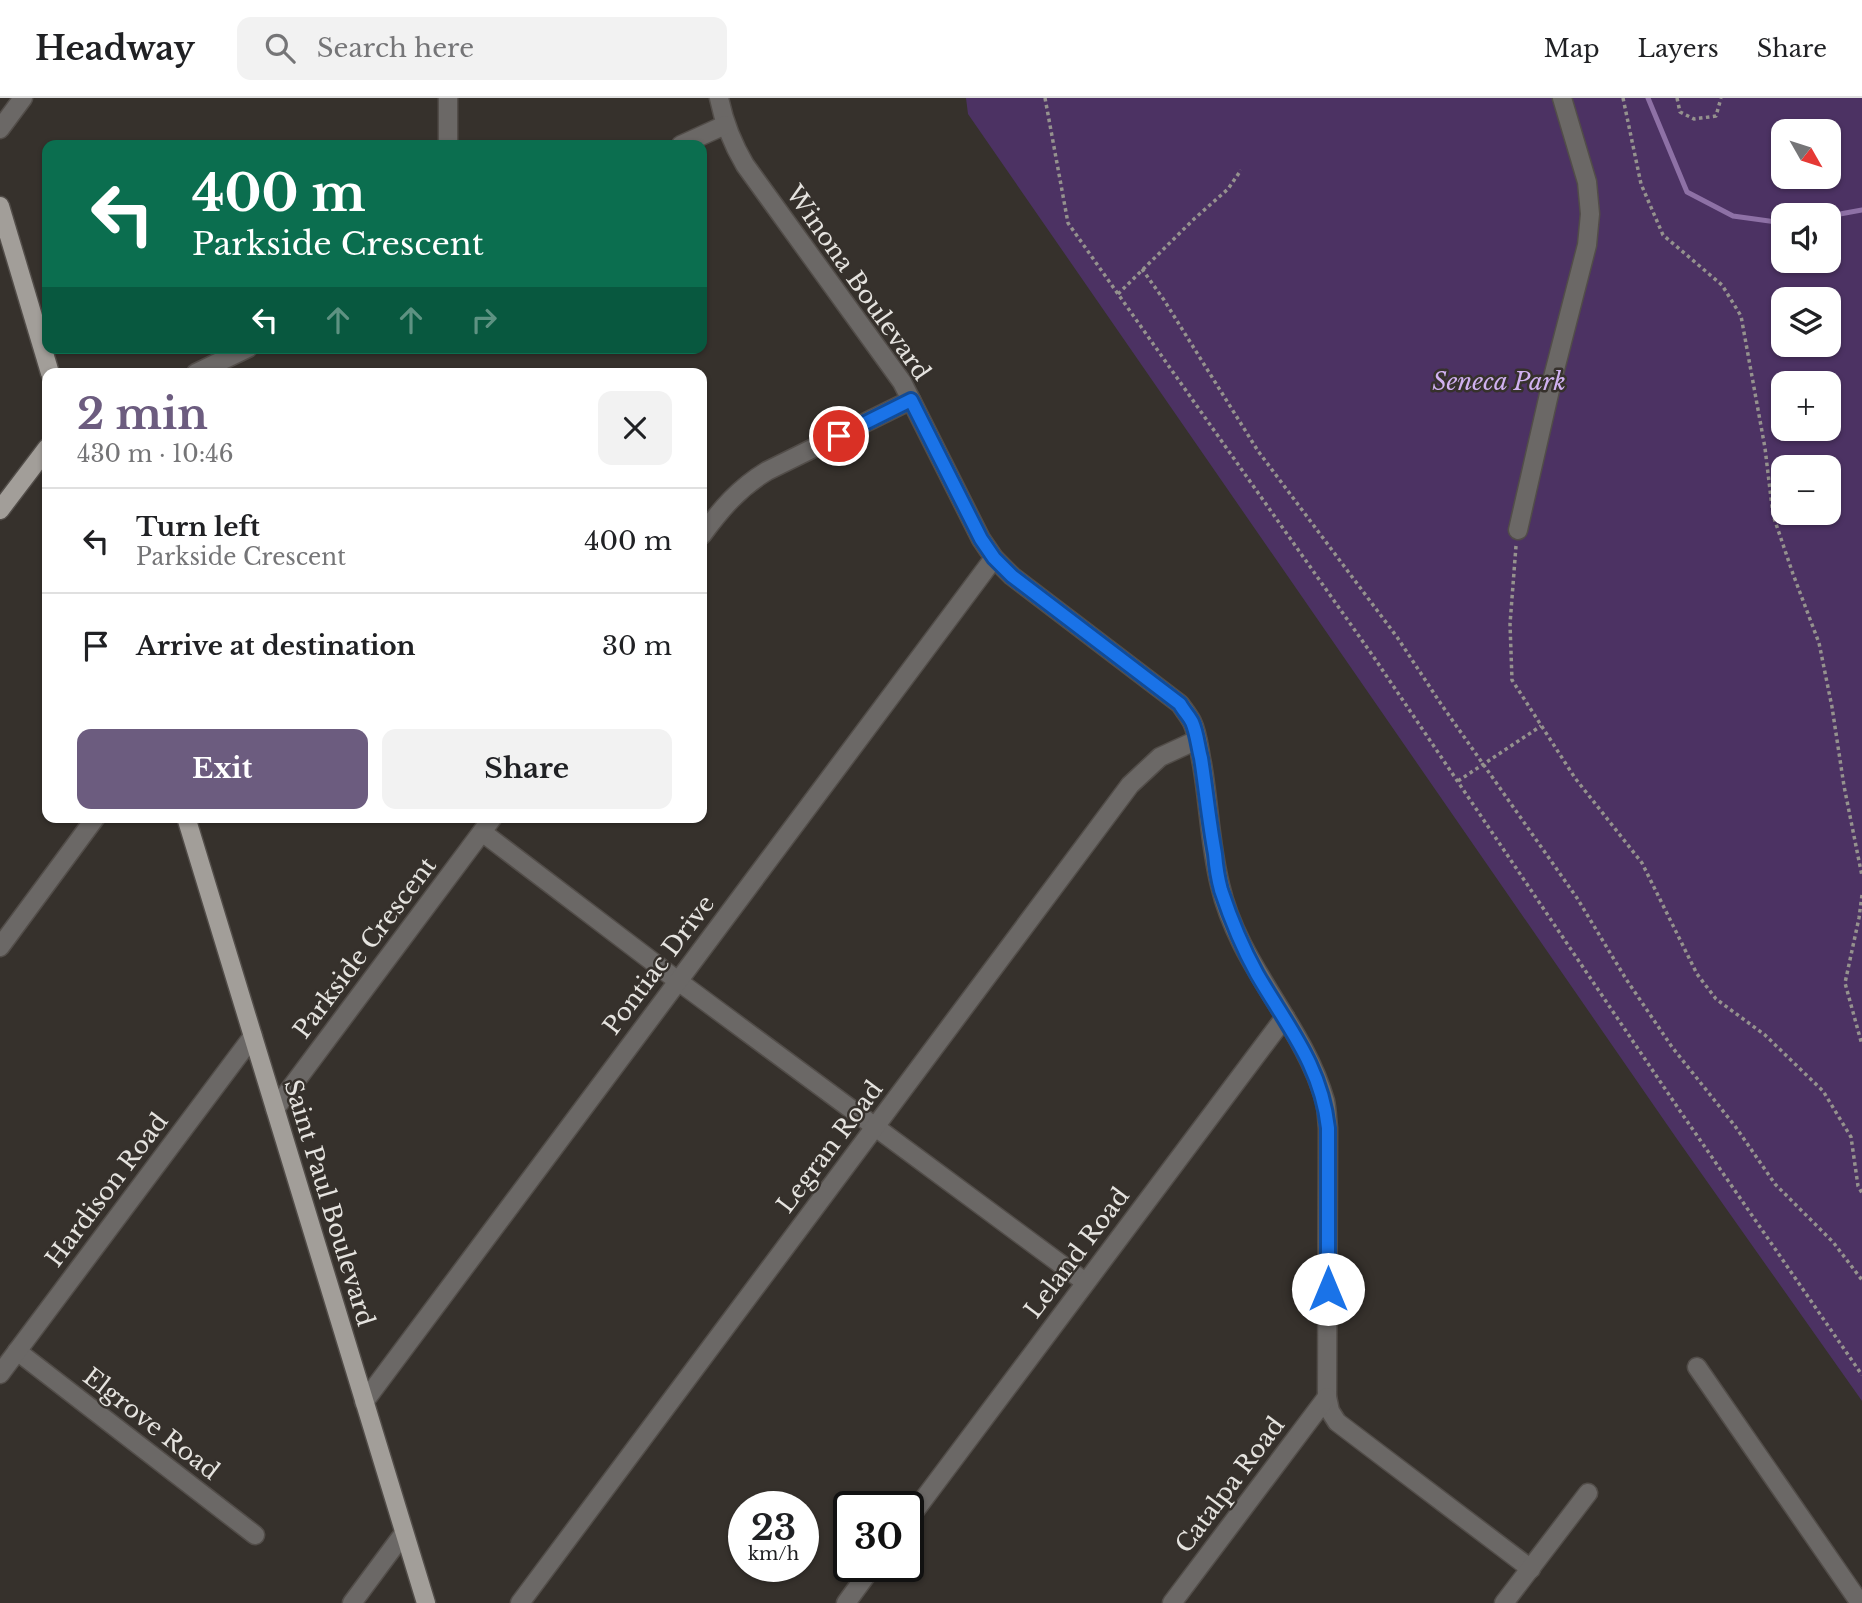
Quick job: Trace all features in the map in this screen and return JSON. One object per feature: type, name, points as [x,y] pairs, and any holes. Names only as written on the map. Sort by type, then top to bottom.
[{"type":"main road","points":[[0,206],[42,346]]},
{"type":"main road","points":[[0,510],[42,455]]},
{"type":"main road","name":"Saint Paul Boulevard","points":[[188,823],[426,1603]]},
{"type":"street","points":[[0,129],[23,98]]},
{"type":"street","points":[[448,98],[448,140]]},
{"type":"street","name":"Winona Boulevard","points":[[719,98],[725,125],[734,147],[902,382],[981,539],[994,558],[1012,576],[1180,704],[1192,722],[1220,887],[1234,929],[1318,1080],[1325,1104],[1328,1128],[1327,1397],[1330,1411],[1337,1422],[1531,1569]]},
{"type":"street","points":[[1518,530],[1587,245],[1590,214],[1587,182],[1562,98]]},
{"type":"street","points":[[692,140],[725,125]]},
{"type":"street","points":[[206,368],[236,354]]},
{"type":"street","points":[[707,530],[733,496],[767,471],[911,400]]},
{"type":"street","name":"Pontiac Drive","points":[[364,1402],[994,558]]},
{"type":"street","name":"Legran Road","points":[[520,1603],[1130,785],[1160,757],[1197,740]]},
{"type":"street","points":[[0,947],[92,823]]},
{"type":"street","points":[[488,824],[678,981],[1085,1282]]},
{"type":"street","name":"Parkside Crescent","points":[[275,1109],[488,824]]},
{"type":"street","name":"Leland Road","points":[[924,1498],[1285,1017]]},
{"type":"street","name":"Hardison Road","points":[[0,1374],[253,1036]]},
{"type":"street","name":"Elgrove Road","points":[[17,1351],[254,1535]]},
{"type":"street","points":[[1697,1367],[1860,1603]]},
{"type":"street","name":"Catalpa Road","points":[[1172,1603],[1327,1397]]},
{"type":"street","points":[[1504,1603],[1588,1493]]},
{"type":"street","points":[[352,1603],[404,1533]]},
{"type":"street","points":[[846,1603],[861,1582]]},
{"type":"path","points":[[1045,98],[1068,223],[1365,644],[1862,1375]]},
{"type":"path","points":[[1623,98],[1641,184],[1663,235],[1722,285],[1741,316],[1765,448],[1773,515],[1819,643],[1862,876]]},
{"type":"path","points":[[1677,98],[1680,112],[1694,119],[1716,116],[1721,98]]},
{"type":"path","points":[[1118,294],[1228,189],[1241,170]]},
{"type":"path","points":[[1142,269],[1164,299],[1258,451],[1397,637],[1577,898],[1626,979],[1672,1046],[1735,1126],[1775,1184],[1833,1242],[1862,1280]]},
{"type":"path","points":[[1518,530],[1510,624],[1512,680],[1576,778],[1642,863],[1698,974],[1716,999],[1765,1035],[1823,1091],[1851,1137],[1858,1186],[1862,1193]]},
{"type":"path","points":[[1458,782],[1541,726]]},
{"type":"path","points":[[1862,895],[1845,983],[1862,1045]]},
{"type":"green space","name":"Seneca Park","points":[[966,98],[1862,98],[1862,1401],[1677,1139],[968,114]]},
{"type":"waterway","points":[[1648,98],[1687,192],[1733,216],[1771,221]]},
{"type":"waterway","points":[[1841,214],[1862,210]]},
{"type":"route","points":[[839,436],[911,400],[981,539],[994,558],[1012,576],[1180,704],[1192,722],[1204,779],[1220,887],[1234,929],[1257,974],[1306,1055],[1318,1080],[1325,1104],[1328,1128],[1328,1289]]}]
